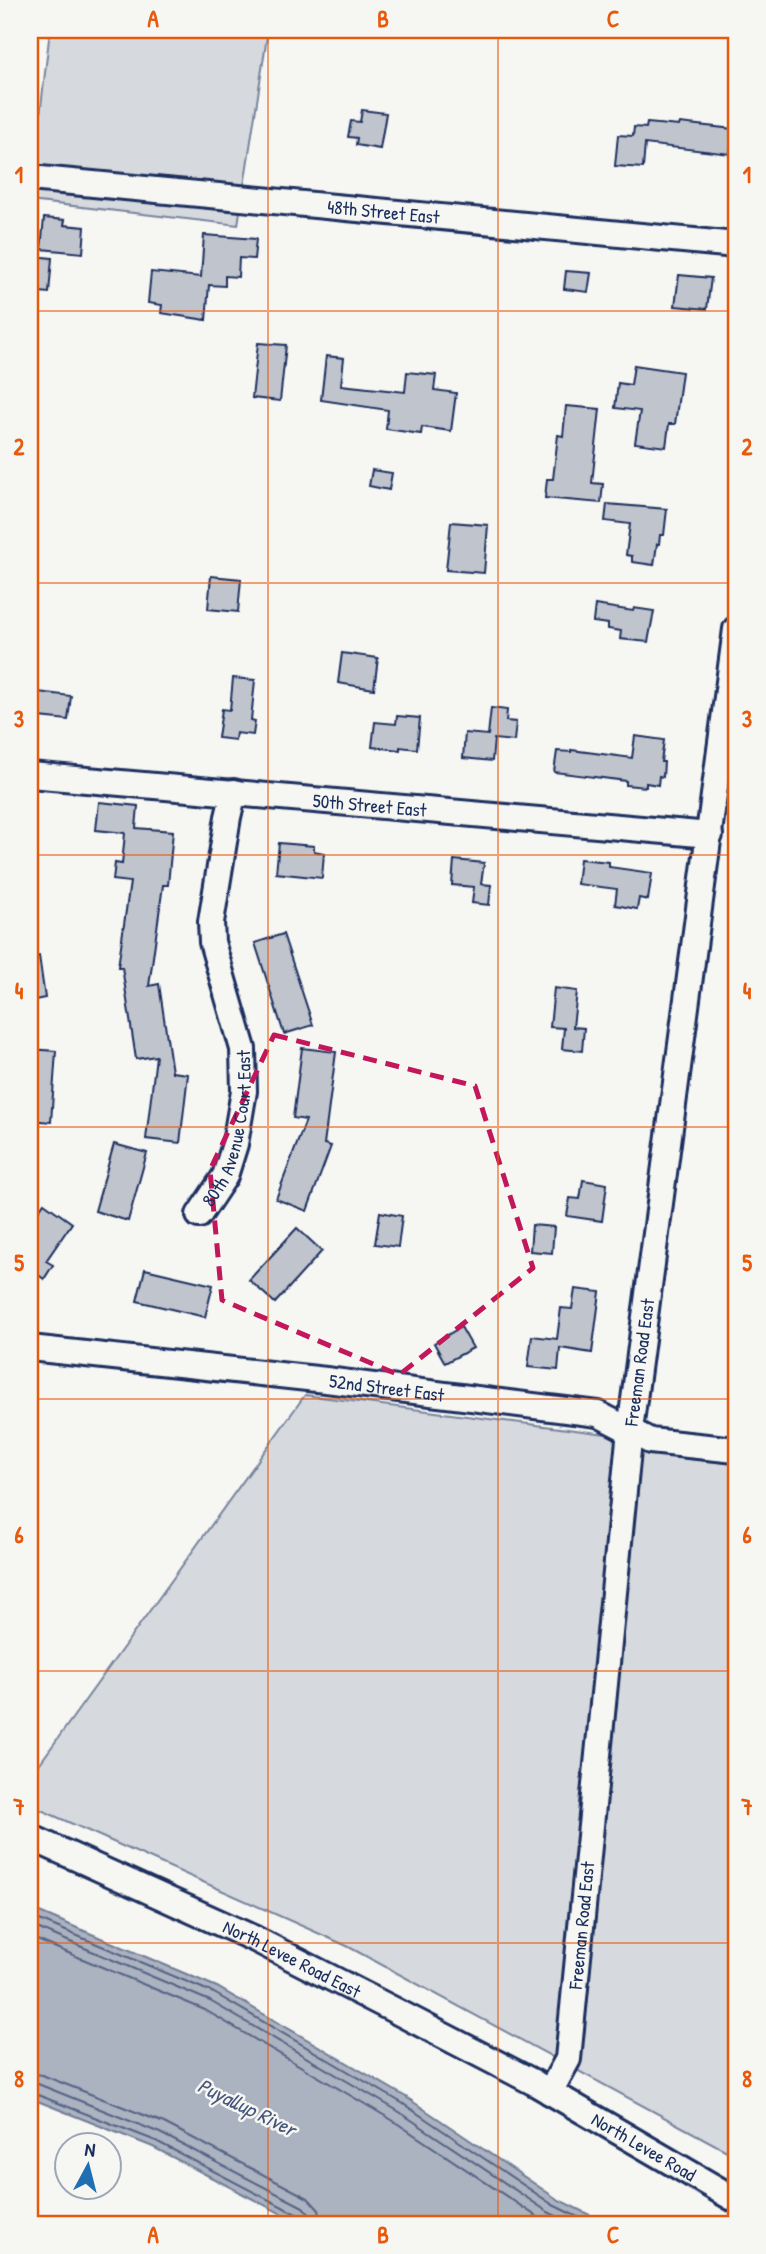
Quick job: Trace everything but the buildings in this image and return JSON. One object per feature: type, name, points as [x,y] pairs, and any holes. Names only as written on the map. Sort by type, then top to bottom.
[{"type":"street","name":"48th Street East","points":[[30,178],[736,245]]},
{"type":"street","name":"Freeman Road East","points":[[550,2092],[568,2059],[630,1430],[736,629]]},
{"type":"street","name":"50th Street East","points":[[30,775],[710,835]]},
{"type":"street","name":"80th Avenue Court East","points":[[199,1215],[225,1175],[236,1144],[244,1091],[243,1049],[212,942],[211,922],[234,792]]},
{"type":"street","name":"52nd Street East","points":[[30,1348],[598,1414],[650,1441],[736,1450]]},
{"type":"street","name":"North Levee Road East","points":[[30,1837],[255,1939],[550,2092]]},
{"type":"street","name":"North Levee Road","points":[[550,2092],[736,2200]]},
{"type":"highlighted area","points":[[274,1035],[475,1086],[533,1268],[399,1375],[222,1300],[210,1170]]},
{"type":"shaded area","points":[[50,30],[268,30],[238,225],[30,201]]},
{"type":"shaded area","points":[[305,1395],[736,1451],[736,2156],[347,1946],[30,1805],[30,1777]]},
{"type":"water","name":"Puyallup River","points":[[30,1908],[217,1987],[406,2097],[557,2199],[608,2224],[301,2224],[153,2147],[122,2135],[122,2132],[115,2132],[30,2098]]}]
